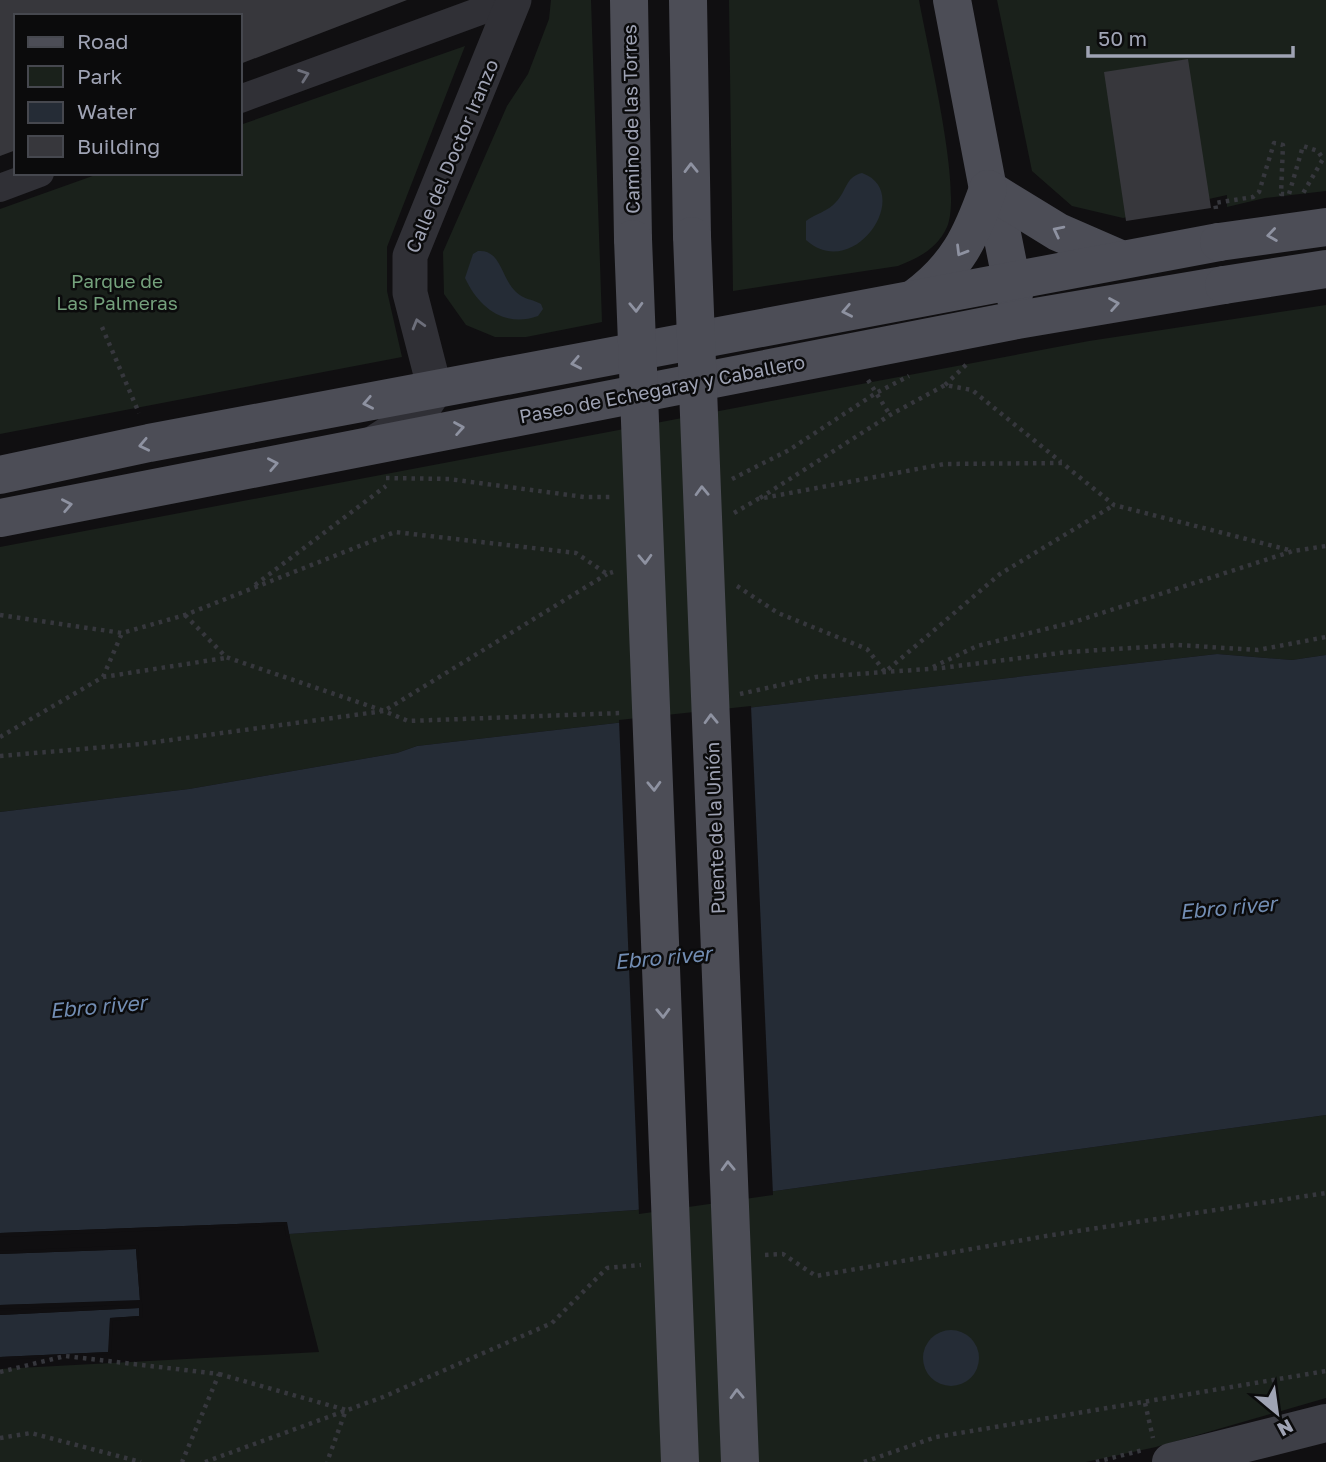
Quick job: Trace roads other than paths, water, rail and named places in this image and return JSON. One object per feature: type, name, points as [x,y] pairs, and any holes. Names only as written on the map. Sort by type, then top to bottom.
[{"type":"main road","name":"Camino de las Torres","points":[[629,0],[633,239],[680,1462]]},
{"type":"main road","name":"Puente de la Unión","points":[[688,0],[692,236],[740,1462]]},
{"type":"main road","points":[[952,0],[988,189],[998,214],[1013,287]]},
{"type":"main road","points":[[914,298],[946,272],[957,258],[988,189]]},
{"type":"main road","points":[[988,189],[1058,232],[1121,259]]},
{"type":"main road","points":[[0,475],[149,443],[914,298],[1013,287],[1218,232],[1326,227]]},
{"type":"main road","name":"Paseo de Echegaray y Caballero","points":[[0,518],[368,447],[960,347],[1062,312],[1326,269]]},
{"type":"main road","points":[[1013,287],[1062,312]]},
{"type":"main road","points":[[960,347],[1013,287]]},
{"type":"main road","points":[[1163,1452],[1326,1423]]},
{"type":"street","points":[[242,98],[512,0]]},
{"type":"street","name":"Calle del Doctor Iranzo","points":[[435,390],[410,293],[410,256],[512,0]]},
{"type":"street","points":[[0,188],[35,175]]},
{"type":"street","points":[[368,447],[419,414],[435,390]]},
{"type":"water","points":[[862,173],[877,183],[882,198],[880,214],[872,230],[859,243],[842,250],[824,250],[806,240],[806,221],[833,205],[849,181]]},
{"type":"water","points":[[478,251],[486,252],[496,259],[519,295],[541,304],[543,309],[538,316],[526,319],[504,317],[494,313],[478,298],[465,278],[473,254]]},
{"type":"water","name":"Ebro river","points":[[1217,654],[1292,660],[1326,655],[1326,1115],[636,1210],[289,1234],[286,1222],[0,1233],[0,812],[189,789],[397,753],[417,746]]},
{"type":"water","points":[[136,1249],[140,1301],[0,1305],[0,1254]]},
{"type":"water","points":[[139,1308],[139,1316],[110,1318],[109,1352],[0,1357],[0,1315]]},
{"type":"water","points":[[951,1330],[962,1332],[971,1338],[977,1347],[977,1369],[971,1378],[962,1384],[951,1386],[940,1384],[931,1378],[925,1369],[923,1358],[925,1347],[931,1338],[940,1332]]},
{"type":"park label","name":"Parque de Las Palmeras","points":[[117,292]]}]
